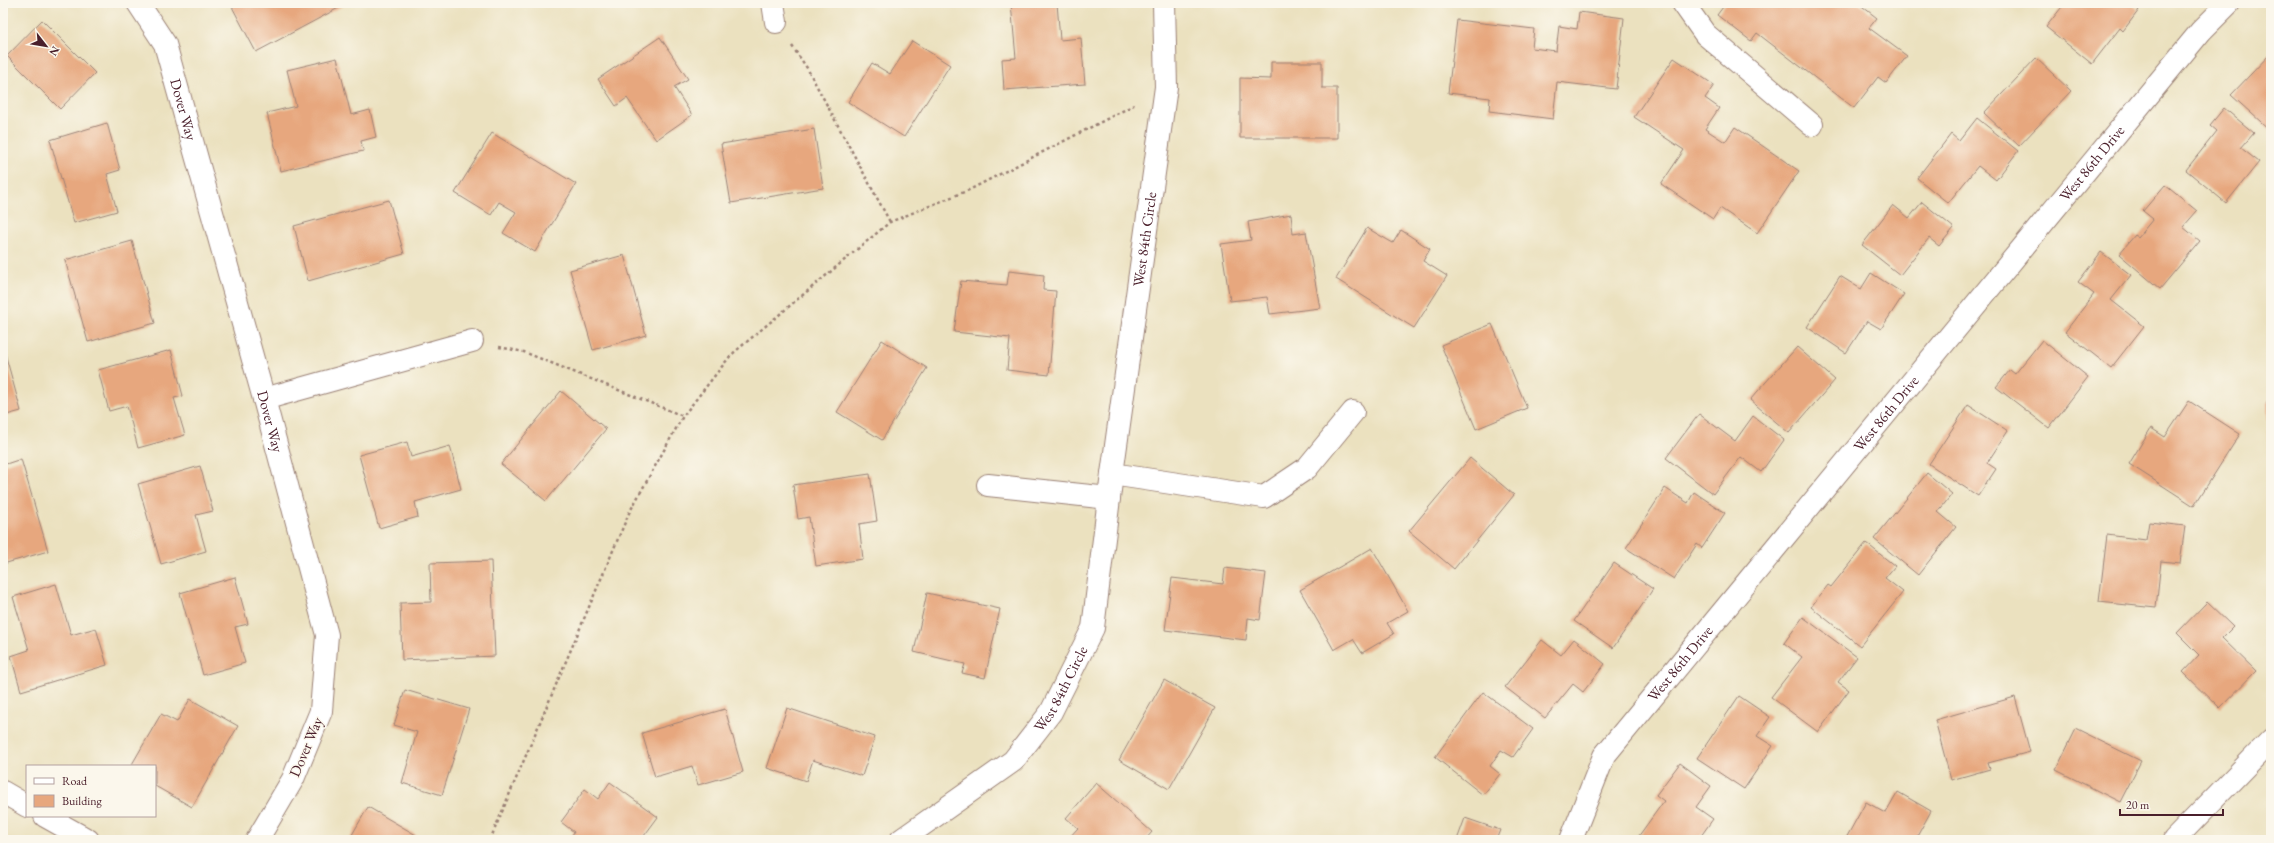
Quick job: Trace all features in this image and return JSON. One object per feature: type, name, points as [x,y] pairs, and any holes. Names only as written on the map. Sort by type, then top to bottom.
[{"type":"street","name":"Dover Way","points":[[138,3],[164,44],[264,399],[327,635],[321,711],[293,779],[257,840]]},
{"type":"street","name":"West 84th Circle","points":[[901,840],[1013,760],[1051,712],[1093,628],[1112,474],[1166,87],[1164,3]]},
{"type":"street","points":[[1683,3],[1705,34],[1812,126]]},
{"type":"street","name":"West 86th Drive","points":[[1571,840],[1604,756],[2201,31],[2229,3]]},
{"type":"street","points":[[264,399],[472,341]]},
{"type":"street","points":[[1112,474],[1264,497],[1307,468],[1353,412]]},
{"type":"street","points":[[988,485],[1109,498]]},
{"type":"street","points":[[2174,840],[2271,740]]},
{"type":"street","points":[[3,792],[26,805]]},
{"type":"street","points":[[47,817],[88,840]]},
{"type":"path","points":[[775,12],[890,222]]},
{"type":"path","points":[[490,840],[629,514],[684,416],[731,355],[890,222],[969,190],[1166,87]]},
{"type":"path","points":[[472,341],[524,352],[684,416]]},
{"type":"building","points":[[230,3],[345,3],[346,4],[256,52]]},
{"type":"building","points":[[1011,3],[1057,3],[1060,40],[1081,38],[1085,84],[1004,90],[1002,59],[1016,58]]},
{"type":"building","points":[[1726,3],[1858,3],[1877,18],[1869,28],[1907,56],[1886,83],[1878,77],[1854,108],[1757,33],[1751,41],[1717,15]]},
{"type":"building","points":[[2065,3],[2130,3],[2139,10],[2123,31],[2120,28],[2092,64],[2046,27]]},
{"type":"building","points":[[1579,12],[1624,18],[1616,89],[1557,82],[1553,119],[1489,111],[1490,98],[1448,93],[1457,20],[1534,29],[1532,48],[1556,51],[1559,26],[1577,29]]},
{"type":"building","points":[[42,20],[95,73],[60,109],[7,56]]},
{"type":"building","points":[[660,37],[688,79],[674,87],[692,115],[656,140],[627,98],[616,106],[598,79]]},
{"type":"building","points":[[912,41],[950,65],[904,137],[848,102],[872,63],[890,74]]},
{"type":"building","points":[[2271,53],[2271,131],[2231,95]]},
{"type":"building","points":[[337,58],[351,115],[370,110],[376,137],[361,141],[363,151],[281,171],[267,113],[296,106],[287,70]]},
{"type":"building","points":[[1674,58],[1714,85],[1705,98],[1719,108],[1705,129],[1725,142],[1735,127],[1799,171],[1757,233],[1720,208],[1713,219],[1661,184],[1684,150],[1634,117]]},
{"type":"building","points":[[2036,58],[2071,91],[2019,146],[1984,113]]},
{"type":"building","points":[[1271,62],[1322,62],[1322,88],[1337,88],[1337,138],[1240,138],[1240,78],[1271,79]]},
{"type":"building","points":[[2224,108],[2254,133],[2241,148],[2259,162],[2226,203],[2186,170],[2217,131],[2210,125]]},
{"type":"building","points":[[1977,118],[2018,151],[1996,180],[1978,166],[1948,203],[1917,178],[1951,134],[1959,141]]},
{"type":"building","points":[[107,123],[120,170],[107,174],[117,211],[74,223],[50,140]]},
{"type":"building","points":[[814,129],[823,188],[731,203],[721,144]]},
{"type":"building","points":[[492,133],[576,184],[535,252],[503,233],[516,212],[499,202],[491,215],[455,193]]},
{"type":"building","points":[[2165,185],[2197,211],[2183,227],[2200,241],[2160,289],[2119,254],[2135,235],[2138,237],[2153,219],[2143,211]]},
{"type":"building","points":[[389,200],[404,254],[308,281],[294,226]]},
{"type":"building","points":[[1922,202],[1954,228],[1939,246],[1929,238],[1900,275],[1862,245],[1893,205],[1909,218]]},
{"type":"building","points":[[1291,214],[1293,234],[1306,232],[1320,308],[1270,314],[1267,297],[1230,301],[1221,244],[1251,240],[1248,222]]},
{"type":"building","points":[[1367,228],[1393,243],[1401,230],[1430,249],[1423,261],[1447,276],[1414,328],[1336,279]]},
{"type":"building","points":[[132,241],[155,323],[88,342],[65,260]]},
{"type":"building","points":[[2101,252],[2131,275],[2111,300],[2144,326],[2111,368],[2065,332],[2094,294],[2078,282]]},
{"type":"building","points":[[624,255],[646,335],[593,350],[570,270]]},
{"type":"building","points":[[1009,271],[1044,275],[1043,290],[1056,291],[1049,375],[1007,370],[1010,338],[954,332],[961,281],[1007,285]]},
{"type":"building","points":[[1871,273],[1904,294],[1881,329],[1867,321],[1846,353],[1807,327],[1840,276],[1861,289]]},
{"type":"building","points":[[1492,324],[1527,408],[1476,429],[1441,345]]},
{"type":"building","points":[[882,340],[927,368],[882,440],[837,412]]},
{"type":"building","points":[[2042,340],[2088,377],[2049,428],[1996,387],[2010,370],[2015,374]]},
{"type":"building","points":[[3,346],[21,411],[3,416]]},
{"type":"building","points":[[1797,347],[1835,380],[1789,433],[1750,400]]},
{"type":"building","points":[[171,350],[183,396],[174,398],[185,435],[138,448],[127,406],[109,411],[98,370]]},
{"type":"building","points":[[561,391],[606,429],[546,501],[501,464]]},
{"type":"building","points":[[2189,401],[2240,434],[2194,506],[2129,464],[2151,428],[2165,437]]},
{"type":"building","points":[[2267,402],[2271,402],[2271,449],[2269,449]]},
{"type":"building","points":[[1968,405],[2008,431],[1987,463],[1996,469],[1978,496],[1929,464]]},
{"type":"building","points":[[1699,414],[1735,441],[1753,416],[1784,440],[1761,472],[1741,457],[1713,494],[1666,458]]},
{"type":"building","points":[[407,442],[411,457],[450,446],[461,489],[415,502],[418,517],[379,528],[359,455]]},
{"type":"building","points":[[1470,458],[1514,495],[1454,569],[1409,531]]},
{"type":"building","points":[[21,459],[48,551],[3,564],[3,465]]},
{"type":"building","points":[[200,466],[213,511],[196,515],[206,551],[161,564],[138,484]]},
{"type":"building","points":[[1927,473],[1952,494],[1938,512],[1956,527],[1918,575],[1874,539]]},
{"type":"building","points":[[870,474],[877,521],[859,524],[863,559],[816,566],[809,517],[798,519],[793,485]]},
{"type":"building","points":[[1665,488],[1688,503],[1694,492],[1725,513],[1702,548],[1697,544],[1674,579],[1626,548]]},
{"type":"building","points":[[2149,522],[2185,526],[2180,563],[2161,561],[2156,608],[2099,602],[2107,535],[2146,540]]},
{"type":"building","points":[[1866,543],[1895,566],[1885,578],[1903,592],[1860,646],[1811,607],[1828,585],[1831,587]]},
{"type":"building","points":[[1372,548],[1408,611],[1387,623],[1394,634],[1362,653],[1353,639],[1334,650],[1300,590]]},
{"type":"building","points":[[491,561],[495,656],[402,660],[400,603],[431,602],[430,563]]},
{"type":"building","points":[[1614,563],[1653,589],[1613,648],[1574,621]]},
{"type":"building","points":[[1225,568],[1266,573],[1260,620],[1248,618],[1246,640],[1165,630],[1172,578],[1223,584]]},
{"type":"building","points":[[235,577],[248,624],[235,627],[245,663],[203,675],[180,593]]},
{"type":"building","points":[[56,584],[71,635],[96,628],[107,665],[21,691],[11,656],[29,650],[13,597]]},
{"type":"building","points":[[927,593],[1000,609],[985,678],[962,673],[965,664],[914,652]]},
{"type":"building","points":[[2207,602],[2233,627],[2222,638],[2256,671],[2220,708],[2183,672],[2199,655],[2177,633]]},
{"type":"building","points":[[1803,617],[1857,657],[1838,682],[1849,690],[1818,732],[1771,697],[1802,657],[1784,643]]},
{"type":"building","points":[[1574,639],[1605,664],[1583,692],[1573,684],[1545,718],[1505,687],[1542,640],[1561,655]]},
{"type":"building","points":[[1164,680],[1215,708],[1169,789],[1119,760]]},
{"type":"building","points":[[405,690],[469,709],[442,795],[402,783],[417,732],[394,725]]},
{"type":"building","points":[[1483,692],[1533,729],[1513,757],[1501,750],[1490,766],[1500,774],[1483,795],[1435,757]]},
{"type":"building","points":[[1739,696],[1770,717],[1757,736],[1773,746],[1744,789],[1697,758]]},
{"type":"building","points":[[2015,697],[2030,752],[1988,763],[1990,769],[1951,780],[1935,720]]},
{"type":"building","points":[[190,699],[238,726],[192,807],[156,787],[156,765],[132,765],[161,714],[177,722]]},
{"type":"building","points":[[787,708],[875,737],[862,776],[813,760],[806,781],[767,768]]},
{"type":"building","points":[[725,709],[743,772],[698,785],[692,766],[655,777],[642,733]]},
{"type":"building","points":[[2076,729],[2141,761],[2120,802],[2056,770]]},
{"type":"building","points":[[1680,763],[1711,786],[1696,807],[1713,819],[1698,840],[1642,840],[1638,837],[1664,801],[1656,795]]},
{"type":"building","points":[[610,782],[658,817],[641,840],[569,840],[574,832],[561,822],[585,789],[598,799]]},
{"type":"building","points":[[1096,783],[1152,832],[1145,840],[1067,840],[1078,828],[1066,818]]},
{"type":"building","points":[[1898,792],[1931,811],[1915,840],[1845,840],[1866,802],[1886,813]]},
{"type":"building","points":[[368,807],[416,835],[414,840],[349,840]]},
{"type":"building","points":[[1465,818],[1500,830],[1496,840],[1457,840]]}]
